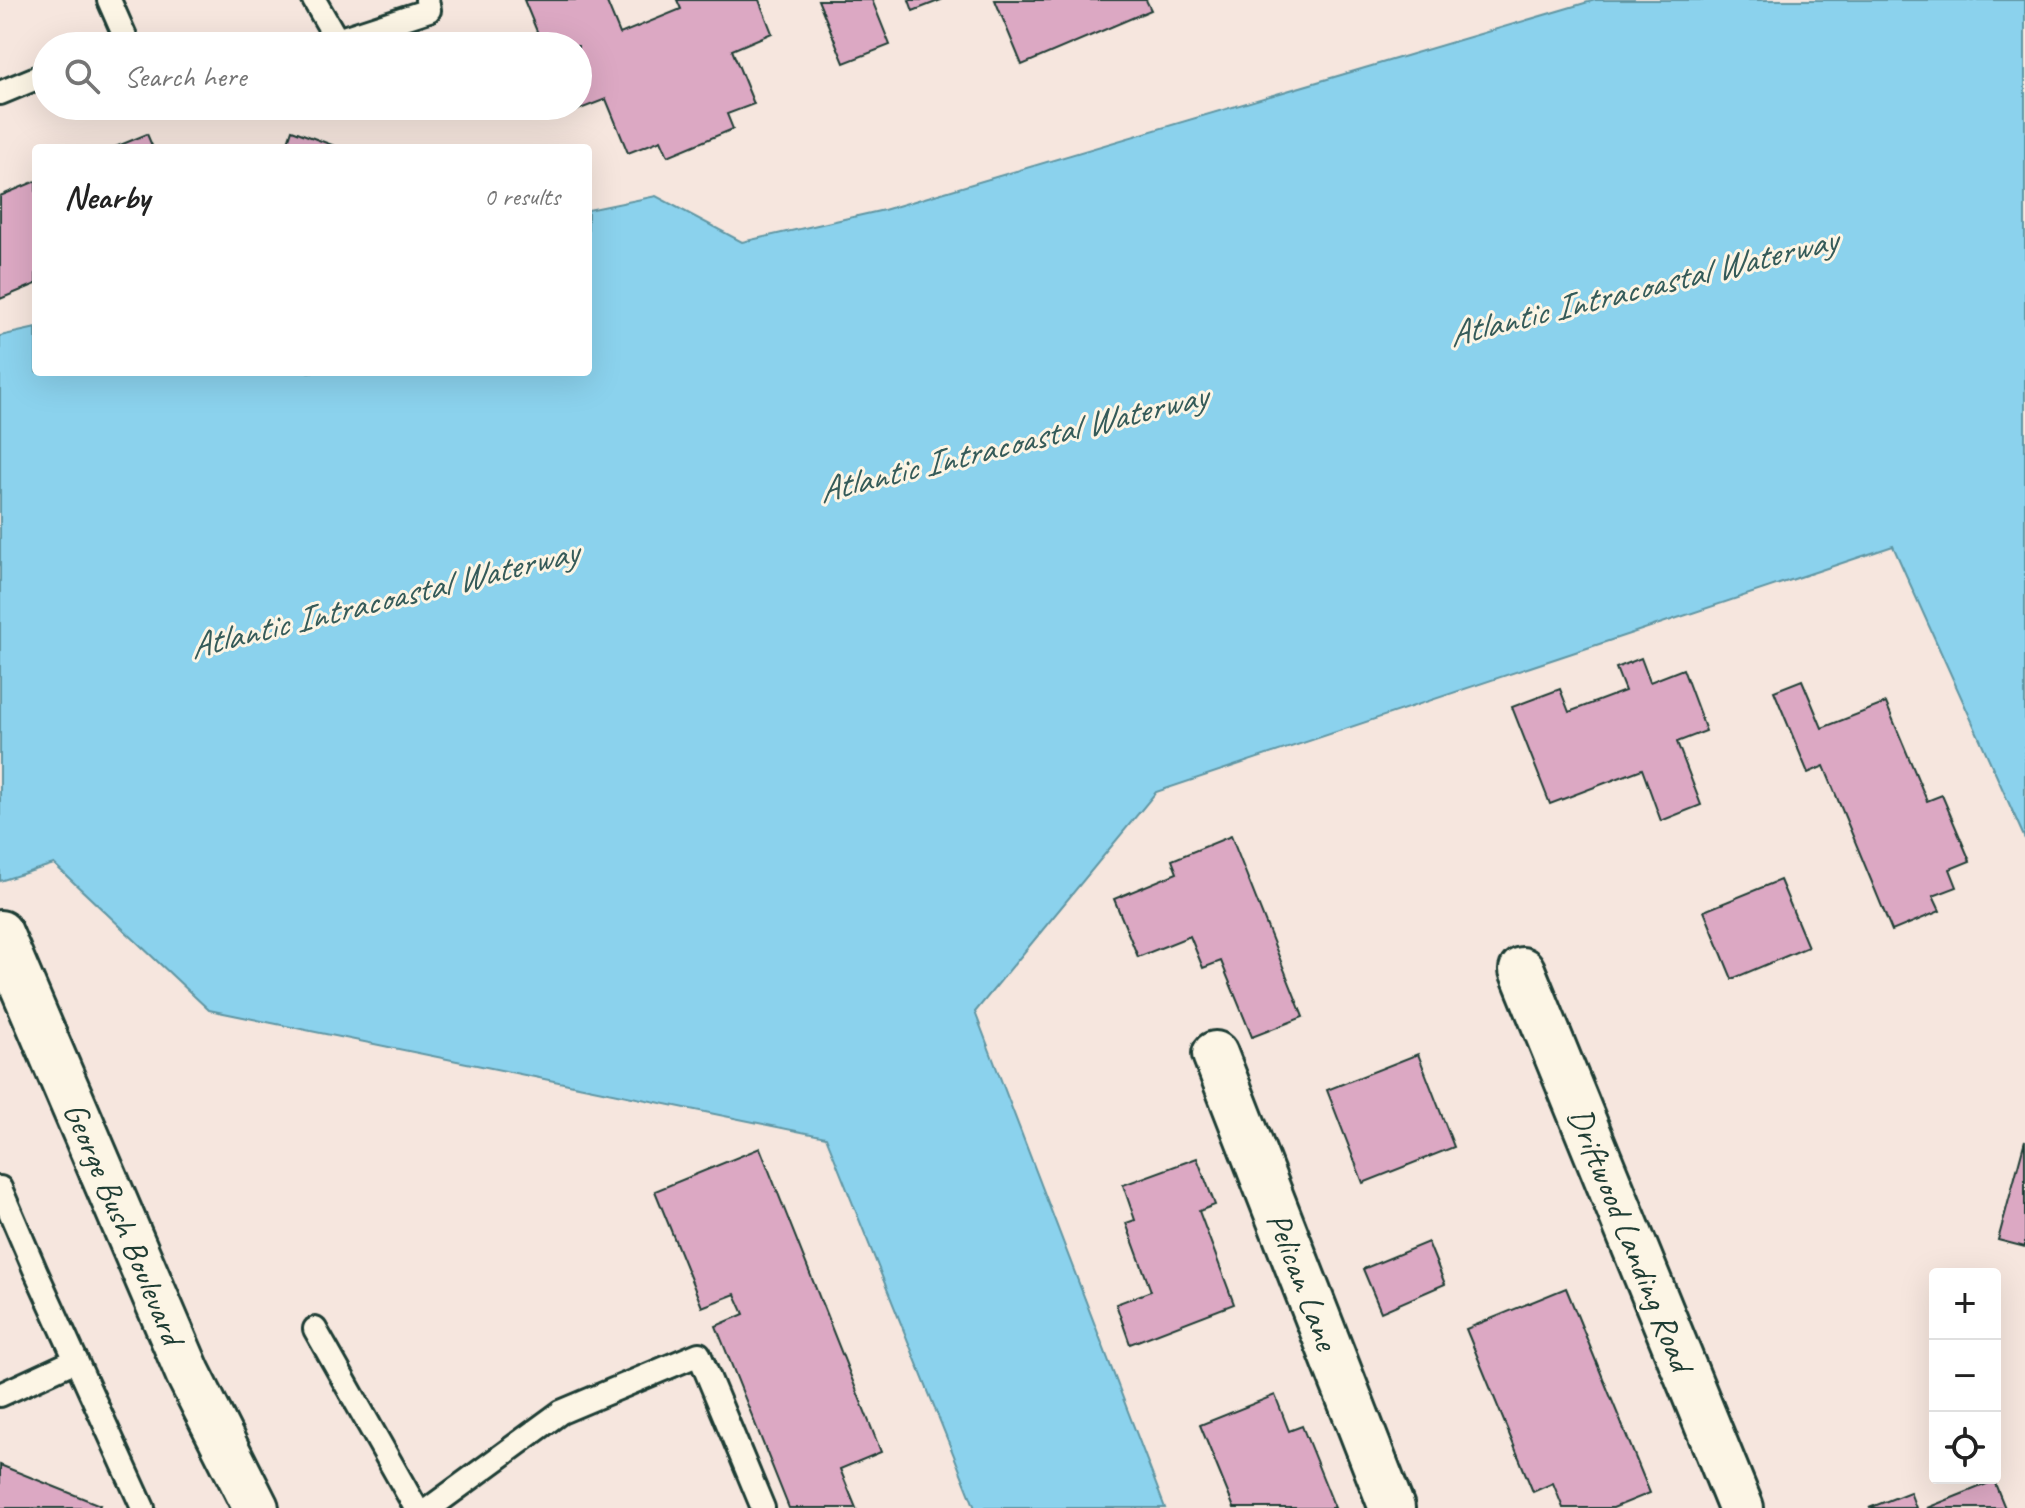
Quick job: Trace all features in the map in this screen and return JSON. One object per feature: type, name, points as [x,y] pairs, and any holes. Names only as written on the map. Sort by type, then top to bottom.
[{"type":"street","name":"George Bush Boulevard","points":[[6,946],[188,1373],[256,1508]]},
{"type":"street","name":"Driftwood Landing Road","points":[[1522,970],[1741,1508]]},
{"type":"street","name":"Pelican Lane","points":[[1215,1054],[1392,1508]]},
{"type":"lane","points":[[109,0],[123,32]]},
{"type":"lane","points":[[314,0],[332,32]]},
{"type":"lane","points":[[362,32],[429,10],[427,0]]},
{"type":"lane","points":[[0,93],[32,80]]},
{"type":"lane","points":[[0,1188],[143,1508]]},
{"type":"lane","points":[[315,1329],[416,1508]]},
{"type":"lane","points":[[430,1508],[561,1412],[699,1354],[763,1508]]},
{"type":"lane","points":[[0,1395],[76,1360]]},
{"type":"water","name":"Atlantic Intracoastal Waterway","points":[[1595,0],[2025,0],[2025,839],[1893,546],[1156,792],[975,1012],[1165,1508],[975,1508],[826,1137],[209,1010],[54,864],[0,881],[0,336],[32,329],[32,376],[592,376],[592,209],[656,196],[742,242],[884,210]]},
{"type":"building","points":[[524,0],[606,0],[620,34],[681,9],[677,0],[759,0],[772,33],[732,50],[754,104],[727,114],[733,129],[668,156],[661,140],[628,153],[606,99],[592,104],[592,32],[537,32]]},
{"type":"building","points":[[818,0],[872,0],[890,45],[844,63]]},
{"type":"building","points":[[909,0],[941,0],[913,11]]},
{"type":"building","points":[[995,0],[1146,0],[1151,10],[1022,65]]},
{"type":"building","points":[[292,130],[329,144],[287,144]]},
{"type":"building","points":[[147,134],[151,144],[123,144]]},
{"type":"building","points":[[32,183],[32,286],[0,299],[0,196]]},
{"type":"building","points":[[1641,658],[1650,682],[1683,669],[1706,731],[1677,742],[1701,805],[1661,821],[1642,769],[1550,804],[1512,707],[1560,689],[1569,712],[1625,691],[1616,668]]},
{"type":"building","points":[[1802,680],[1822,728],[1886,703],[1927,801],[1942,795],[1970,861],[1950,869],[1957,887],[1933,896],[1940,911],[1892,931],[1824,766],[1808,773],[1774,691]]},
{"type":"building","points":[[1231,836],[1303,1017],[1252,1037],[1221,961],[1203,968],[1190,936],[1138,957],[1114,899],[1177,873],[1172,860]]},
{"type":"building","points":[[1780,880],[1808,947],[1732,979],[1704,911]]},
{"type":"building","points":[[1418,1054],[1454,1147],[1363,1183],[1327,1090]]},
{"type":"building","points":[[2025,1140],[2025,1247],[1998,1240]]},
{"type":"building","points":[[760,1148],[881,1452],[840,1469],[856,1508],[789,1508],[716,1326],[744,1314],[735,1294],[702,1307],[655,1191]]},
{"type":"building","points":[[1197,1158],[1215,1205],[1199,1211],[1234,1304],[1130,1344],[1116,1304],[1151,1291],[1126,1223],[1135,1220],[1123,1185]]},
{"type":"building","points":[[1428,1242],[1445,1284],[1381,1312],[1363,1269]]},
{"type":"building","points":[[1566,1288],[1650,1493],[1613,1508],[1563,1508],[1553,1483],[1533,1492],[1466,1329]]},
{"type":"building","points":[[1275,1395],[1289,1431],[1302,1426],[1335,1508],[1234,1508],[1200,1425]]},
{"type":"building","points":[[0,1465],[100,1505],[98,1508],[0,1508]]},
{"type":"building","points":[[1987,1484],[1995,1484],[2005,1508],[1927,1508]]},
{"type":"building","points":[[1910,1492],[1916,1508],[1869,1508]]}]
